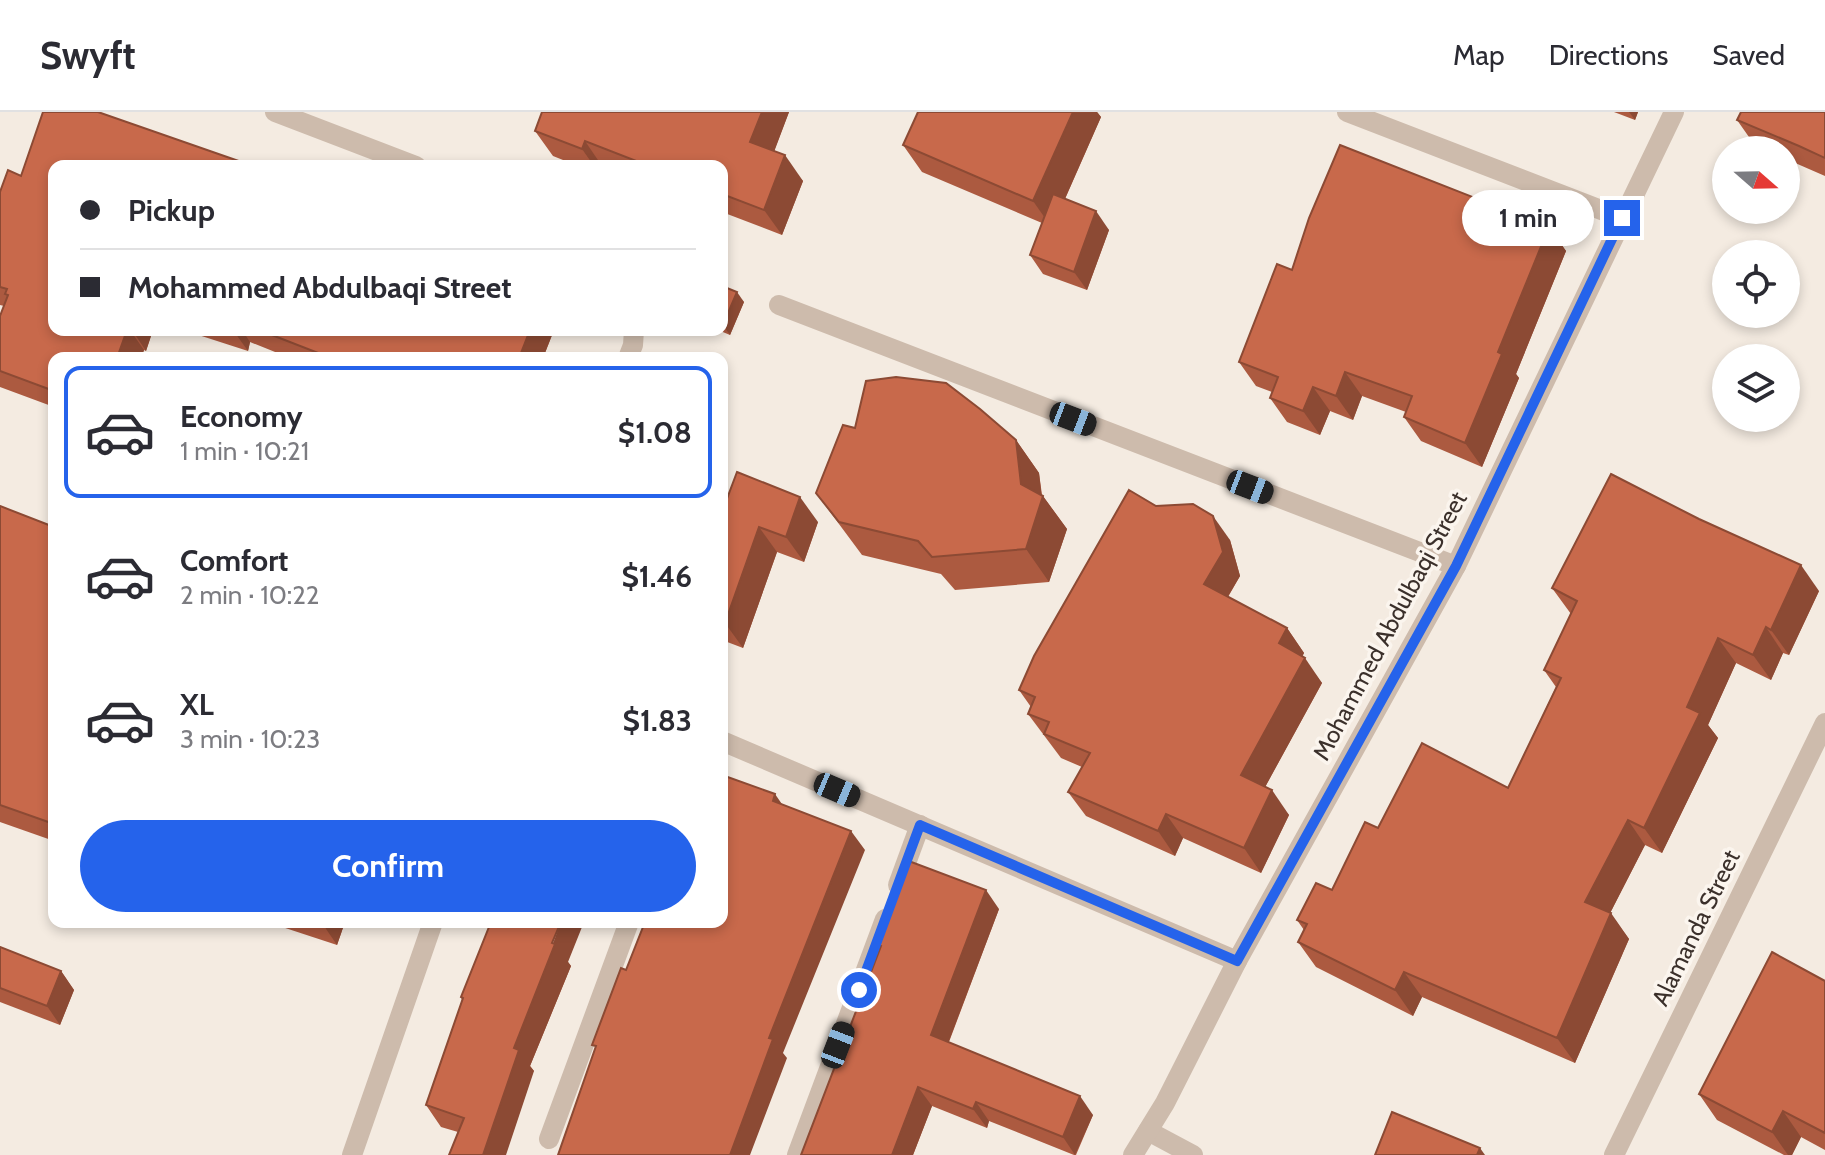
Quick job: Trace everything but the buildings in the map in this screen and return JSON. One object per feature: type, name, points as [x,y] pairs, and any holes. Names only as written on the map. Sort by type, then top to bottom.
[{"type":"street","points":[[275,112],[400,160]]},
{"type":"street","points":[[1347,112],[1622,218]]},
{"type":"street","name":"Mohammed Abdulbaqi Street","points":[[1133,1155],[1456,566],[1674,112]]},
{"type":"street","points":[[779,305],[1456,566]]},
{"type":"street","name":"Alamanda Street","points":[[1614,1155],[1825,723]]},
{"type":"street","points":[[728,744],[1237,961]]},
{"type":"street","points":[[797,1155],[920,825]]},
{"type":"street","points":[[352,1155],[431,928]]},
{"type":"street","points":[[549,1139],[627,928]]},
{"type":"street","points":[[1148,1131],[1193,1155]]},
{"type":"route","points":[[859,990],[920,825],[1237,961],[1456,566],[1622,218]]}]
